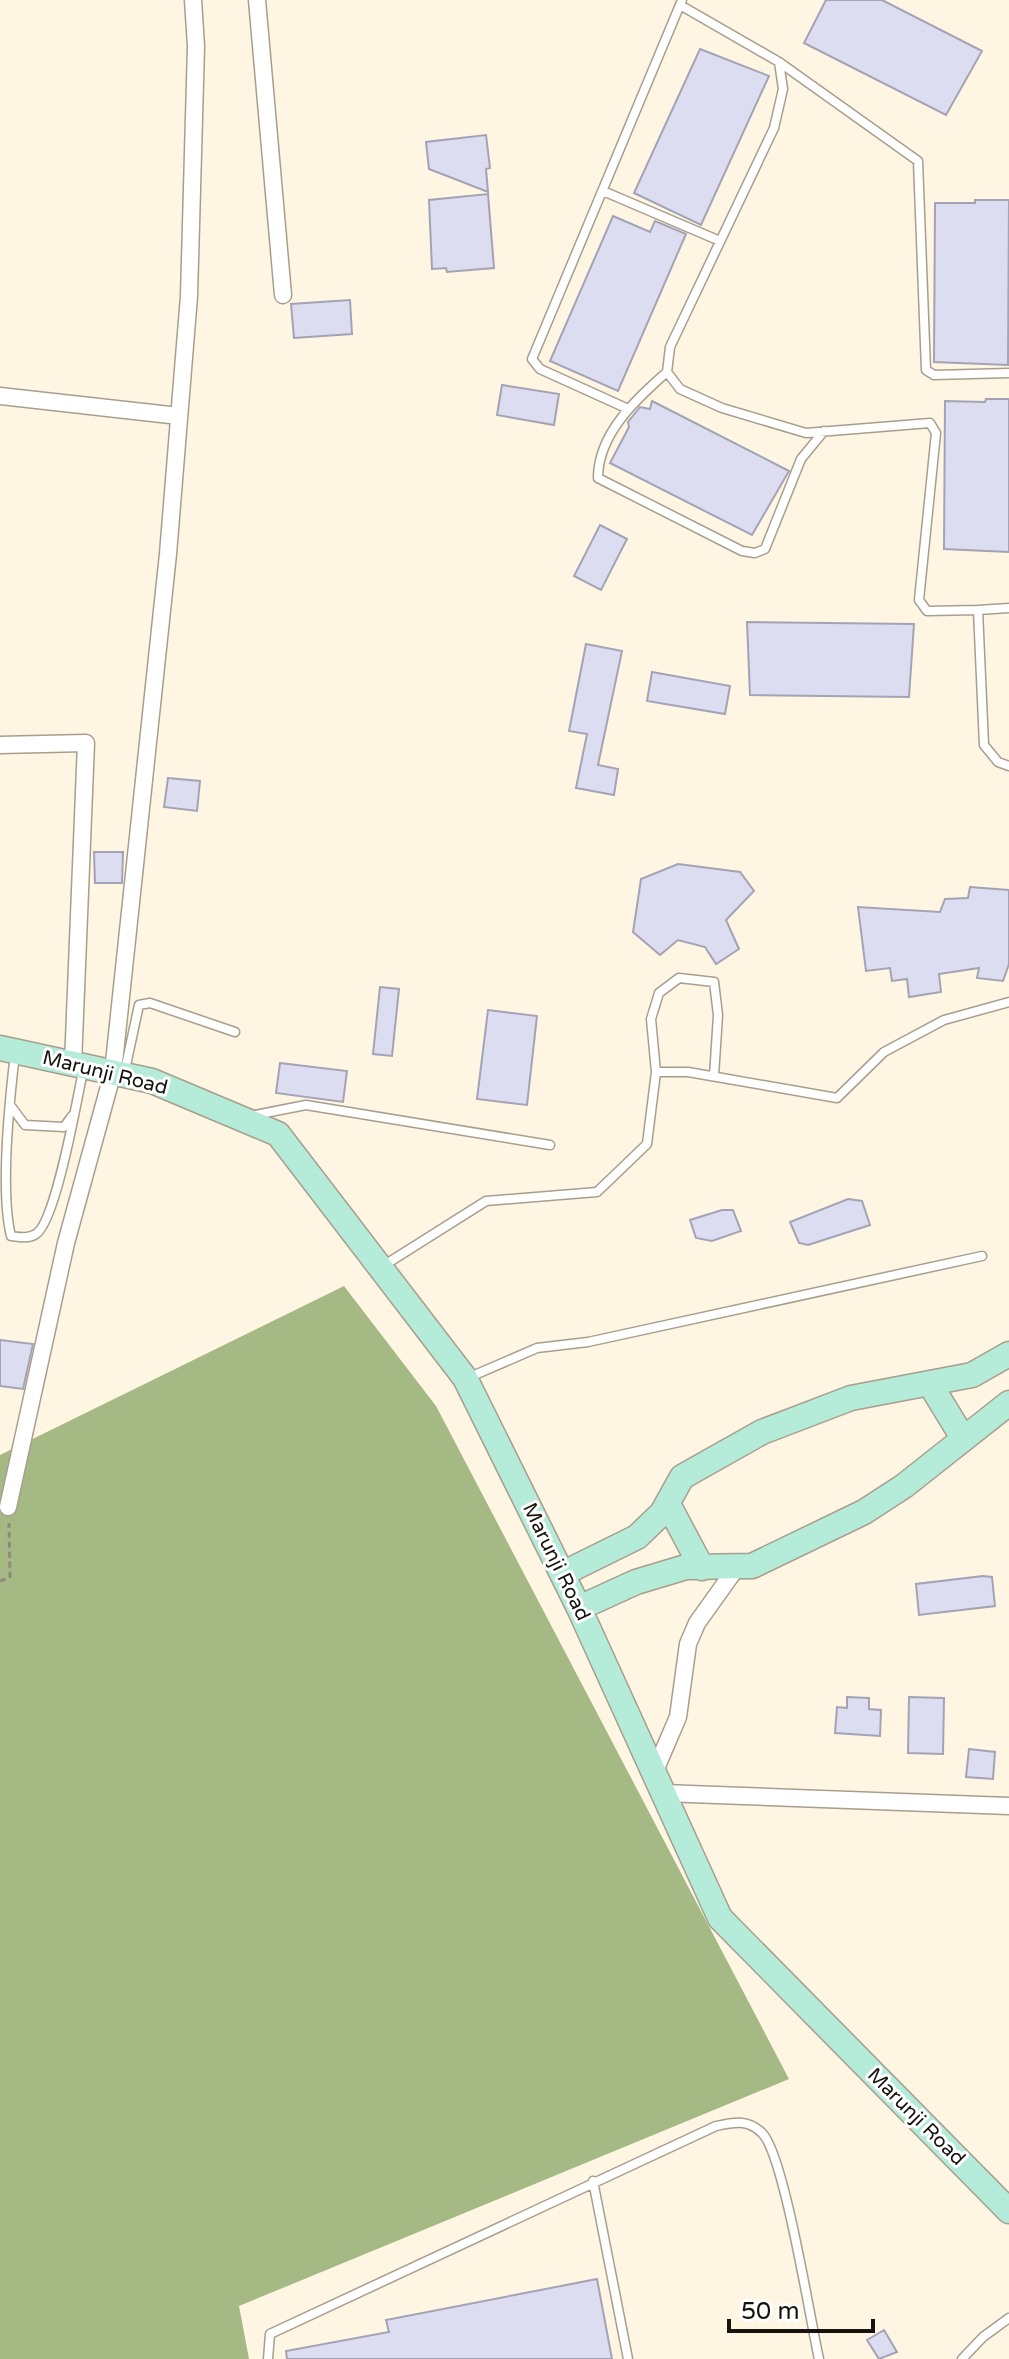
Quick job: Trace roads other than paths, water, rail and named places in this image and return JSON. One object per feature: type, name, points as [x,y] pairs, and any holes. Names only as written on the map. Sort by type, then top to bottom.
[{"type":"street","points":[[8,1507],[66,1243],[119,1074],[189,296],[196,46],[193,0]]},
{"type":"street","points":[[257,0],[283,295]]},
{"type":"street","points":[[0,396],[179,416]]},
{"type":"street","points":[[0,745],[86,743],[78,1065]]},
{"type":"street","name":"Marunji Road","points":[[8,1050],[152,1081],[278,1134],[465,1378],[579,1608],[720,1918],[1009,2211]]},
{"type":"street","points":[[562,1574],[637,1537],[668,1504],[682,1477],[762,1432],[851,1398],[972,1375],[1009,1354]]},
{"type":"street","points":[[930,1384],[963,1438]]},
{"type":"street","points":[[579,1608],[636,1582],[686,1567],[752,1566],[864,1512],[904,1486],[1009,1403]]},
{"type":"street","points":[[668,1504],[702,1568]]},
{"type":"street","points":[[737,1567],[697,1623],[688,1644],[678,1717],[658,1783],[1009,1806]]},
{"type":"lane","points":[[626,408],[540,369],[532,359],[681,3],[779,62],[918,161],[926,370],[934,375],[1009,373]]},
{"type":"lane","points":[[779,62],[783,89],[774,128],[670,347],[667,372],[626,408],[598,465],[598,478],[742,551],[755,553],[765,549],[801,459],[824,431]]},
{"type":"lane","points":[[603,191],[720,241]]},
{"type":"lane","points":[[667,372],[680,389],[722,408],[806,433],[930,423],[936,433],[919,600],[927,611],[1009,608]]},
{"type":"lane","points":[[978,610],[984,745],[998,762],[1009,766]]},
{"type":"lane","points":[[382,1267],[486,1201],[597,1192],[647,1144],[656,1072],[651,1019],[659,993],[679,978],[714,982],[718,1015],[714,1076]]},
{"type":"lane","points":[[656,1072],[714,1076],[837,1098],[884,1052],[944,1020],[1009,1002]]},
{"type":"lane","points":[[119,1074],[139,1005],[150,1003],[235,1032]]},
{"type":"lane","points":[[8,1050],[9,1103],[2,1218],[11,1236],[25,1238],[37,1234],[46,1220],[75,1112],[78,1065]]},
{"type":"lane","points":[[9,1103],[25,1125],[43,1128],[64,1127],[75,1112]]},
{"type":"lane","points":[[241,1119],[306,1105],[550,1145]]},
{"type":"lane","points":[[465,1378],[537,1348],[588,1342],[982,1256]]},
{"type":"lane","points":[[268,2359],[270,2334],[593,2181],[716,2126],[735,2121],[750,2124],[775,2150],[819,2359]]},
{"type":"lane","points":[[593,2181],[628,2359]]},
{"type":"lane","points":[[962,2359],[1009,2318]]}]
